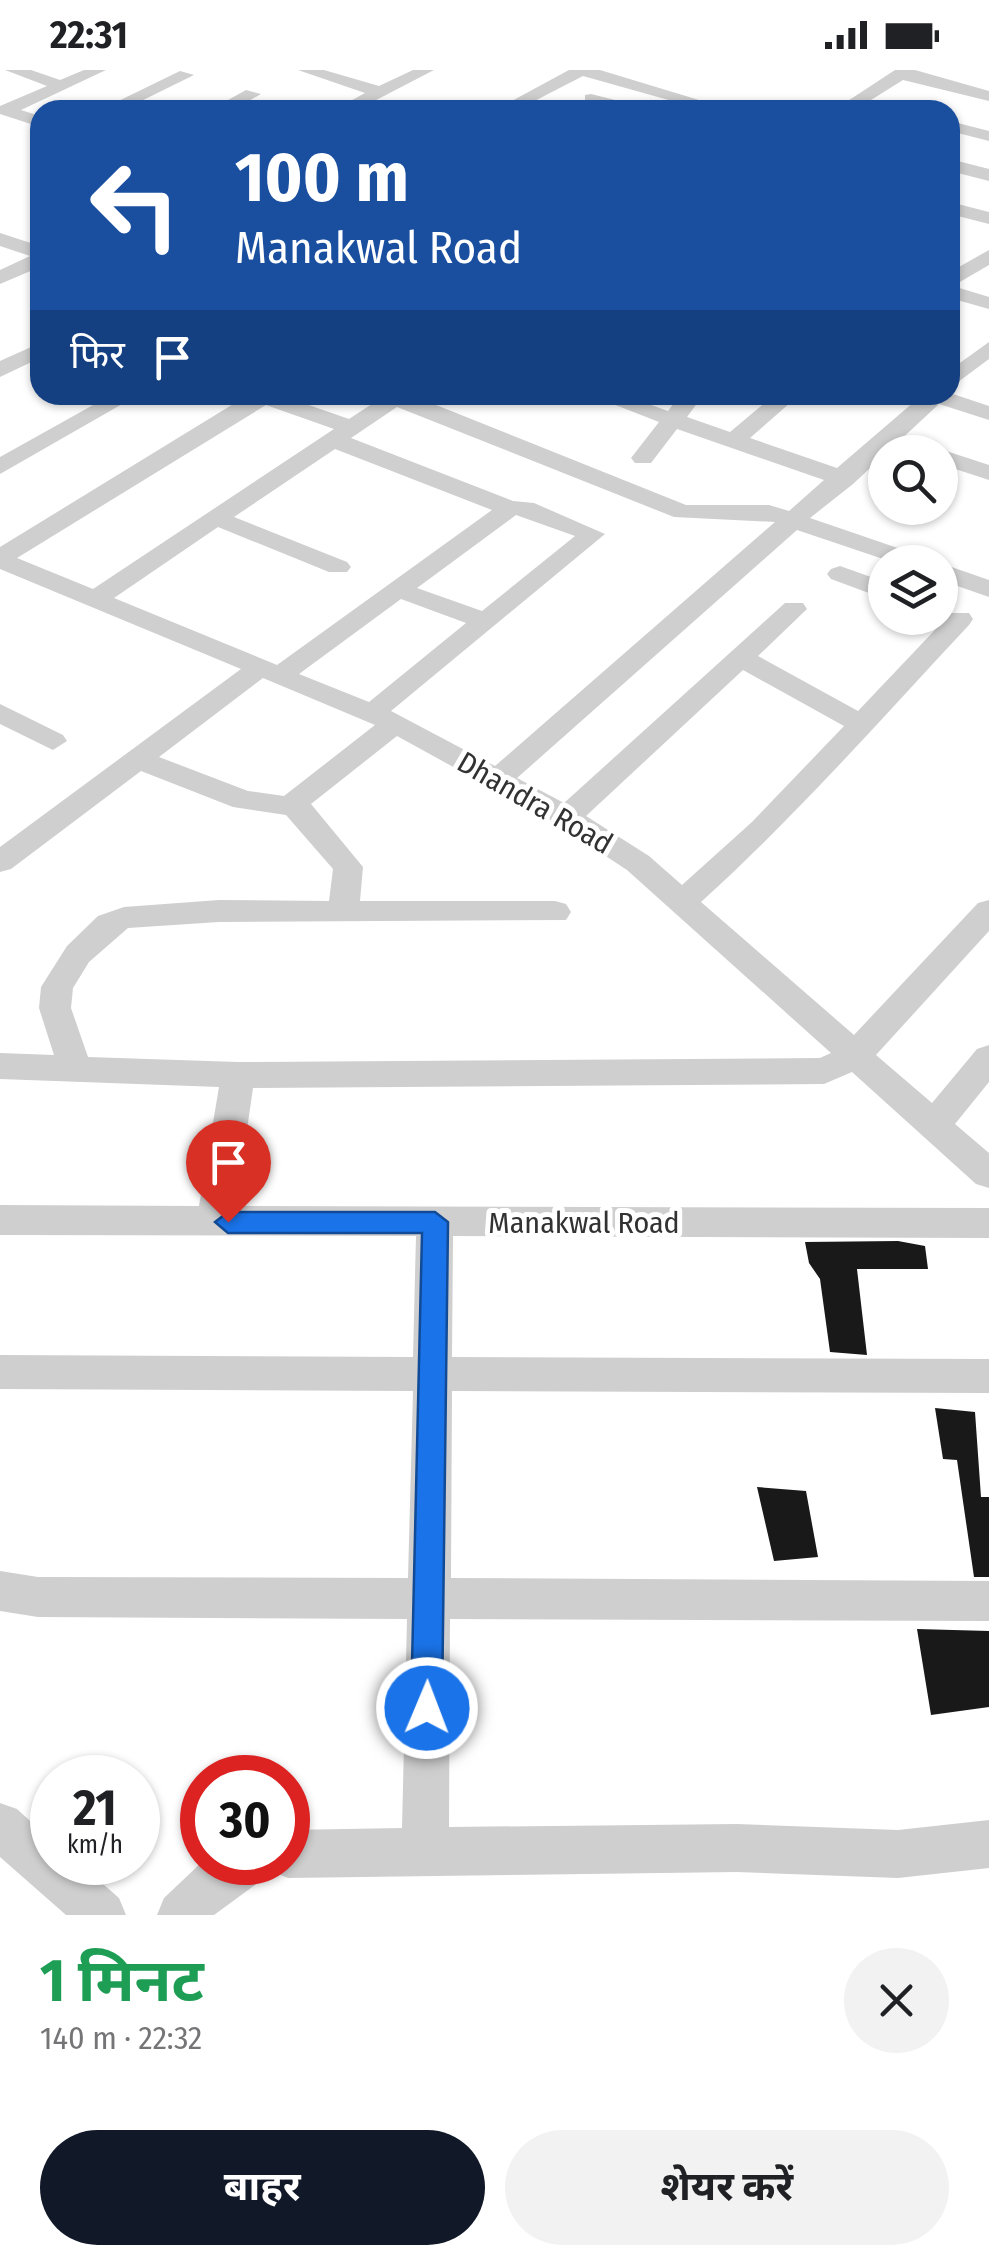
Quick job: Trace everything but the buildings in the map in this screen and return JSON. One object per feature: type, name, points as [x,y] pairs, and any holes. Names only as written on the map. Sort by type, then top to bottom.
[{"type":"street","points":[[13,70],[53,82]]},
{"type":"street","points":[[2,111],[98,70]]},
{"type":"street","points":[[306,70],[381,92]]},
{"type":"street","points":[[364,100],[426,70]]},
{"type":"street","points":[[524,100],[582,70],[688,100]]},
{"type":"street","points":[[954,88],[982,70]]},
{"type":"street","points":[[859,100],[903,72],[989,96]]},
{"type":"street","points":[[132,100],[186,76]]},
{"type":"street","points":[[240,100],[252,94]]},
{"type":"street","points":[[2,111],[30,119]]},
{"type":"street","points":[[960,129],[989,136]]},
{"type":"street","points":[[960,168],[989,175]]},
{"type":"street","points":[[960,211],[989,218]]},
{"type":"street","points":[[0,239],[30,252]]},
{"type":"street","points":[[960,275],[989,256]]},
{"type":"street","points":[[0,278],[30,262]]},
{"type":"street","points":[[960,295],[989,303]]},
{"type":"street","points":[[960,373],[989,348]]},
{"type":"street","points":[[0,370],[30,354]]},
{"type":"street","points":[[960,379],[989,384]]},
{"type":"street","points":[[960,403],[989,413]]},
{"type":"street","points":[[0,467],[109,405]]},
{"type":"street","points":[[0,559],[247,405]]},
{"type":"street","points":[[280,405],[510,508],[525,508],[588,530],[594,536],[487,622],[301,793],[294,807]]},
{"type":"street","points":[[95,599],[382,405]]},
{"type":"street","points":[[416,405],[684,512],[754,509],[868,545]]},
{"type":"street","points":[[630,405],[844,478]]},
{"type":"street","points":[[642,458],[684,405]]},
{"type":"street","points":[[735,439],[776,405]]},
{"type":"street","points":[[892,435],[924,405]]},
{"type":"street","points":[[497,780],[868,457]]},
{"type":"street","points":[[958,462],[989,473]]},
{"type":"street","points":[[0,862],[137,759],[400,590],[510,508]]},
{"type":"street","points":[[214,517],[338,567]]},
{"type":"street","name":"Dhandra Road","points":[[0,559],[383,718],[567,817],[638,863],[989,1174]]},
{"type":"street","points":[[840,574],[868,585]]},
{"type":"street","points":[[958,578],[989,589]]},
{"type":"street","points":[[400,590],[487,622]]},
{"type":"street","points":[[567,817],[794,609]]},
{"type":"street","points":[[958,619],[989,630]]},
{"type":"street","points":[[682,902],[763,829],[864,725],[935,635]]},
{"type":"street","points":[[743,658],[864,725]]},
{"type":"street","points":[[0,714],[53,741]]},
{"type":"street","points":[[137,759],[244,800],[294,807],[348,867],[343,911]]},
{"type":"street","points":[[0,1066],[238,1075],[824,1070],[855,1056],[989,911]]},
{"type":"street","points":[[75,1068],[55,1008],[57,988],[78,954],[109,924],[141,914],[555,912]]},
{"type":"street","points":[[934,1125],[989,1058]]},
{"type":"street","points":[[215,1222],[238,1075]]},
{"type":"street","name":"Manakwal Road","points":[[0,1220],[989,1223]]},
{"type":"street","points":[[425,1851],[435,1222]]},
{"type":"street","points":[[0,1372],[989,1376]]},
{"type":"street","points":[[0,1591],[38,1597],[428,1601],[989,1601]]},
{"type":"street","points":[[0,1826],[102,1915]]},
{"type":"street","points":[[310,1854],[737,1848],[898,1854],[989,1844]]},
{"type":"street","points":[[181,1915],[210,1885]]},
{"type":"route","points":[[228,1222],[435,1222],[427,1708]]}]
